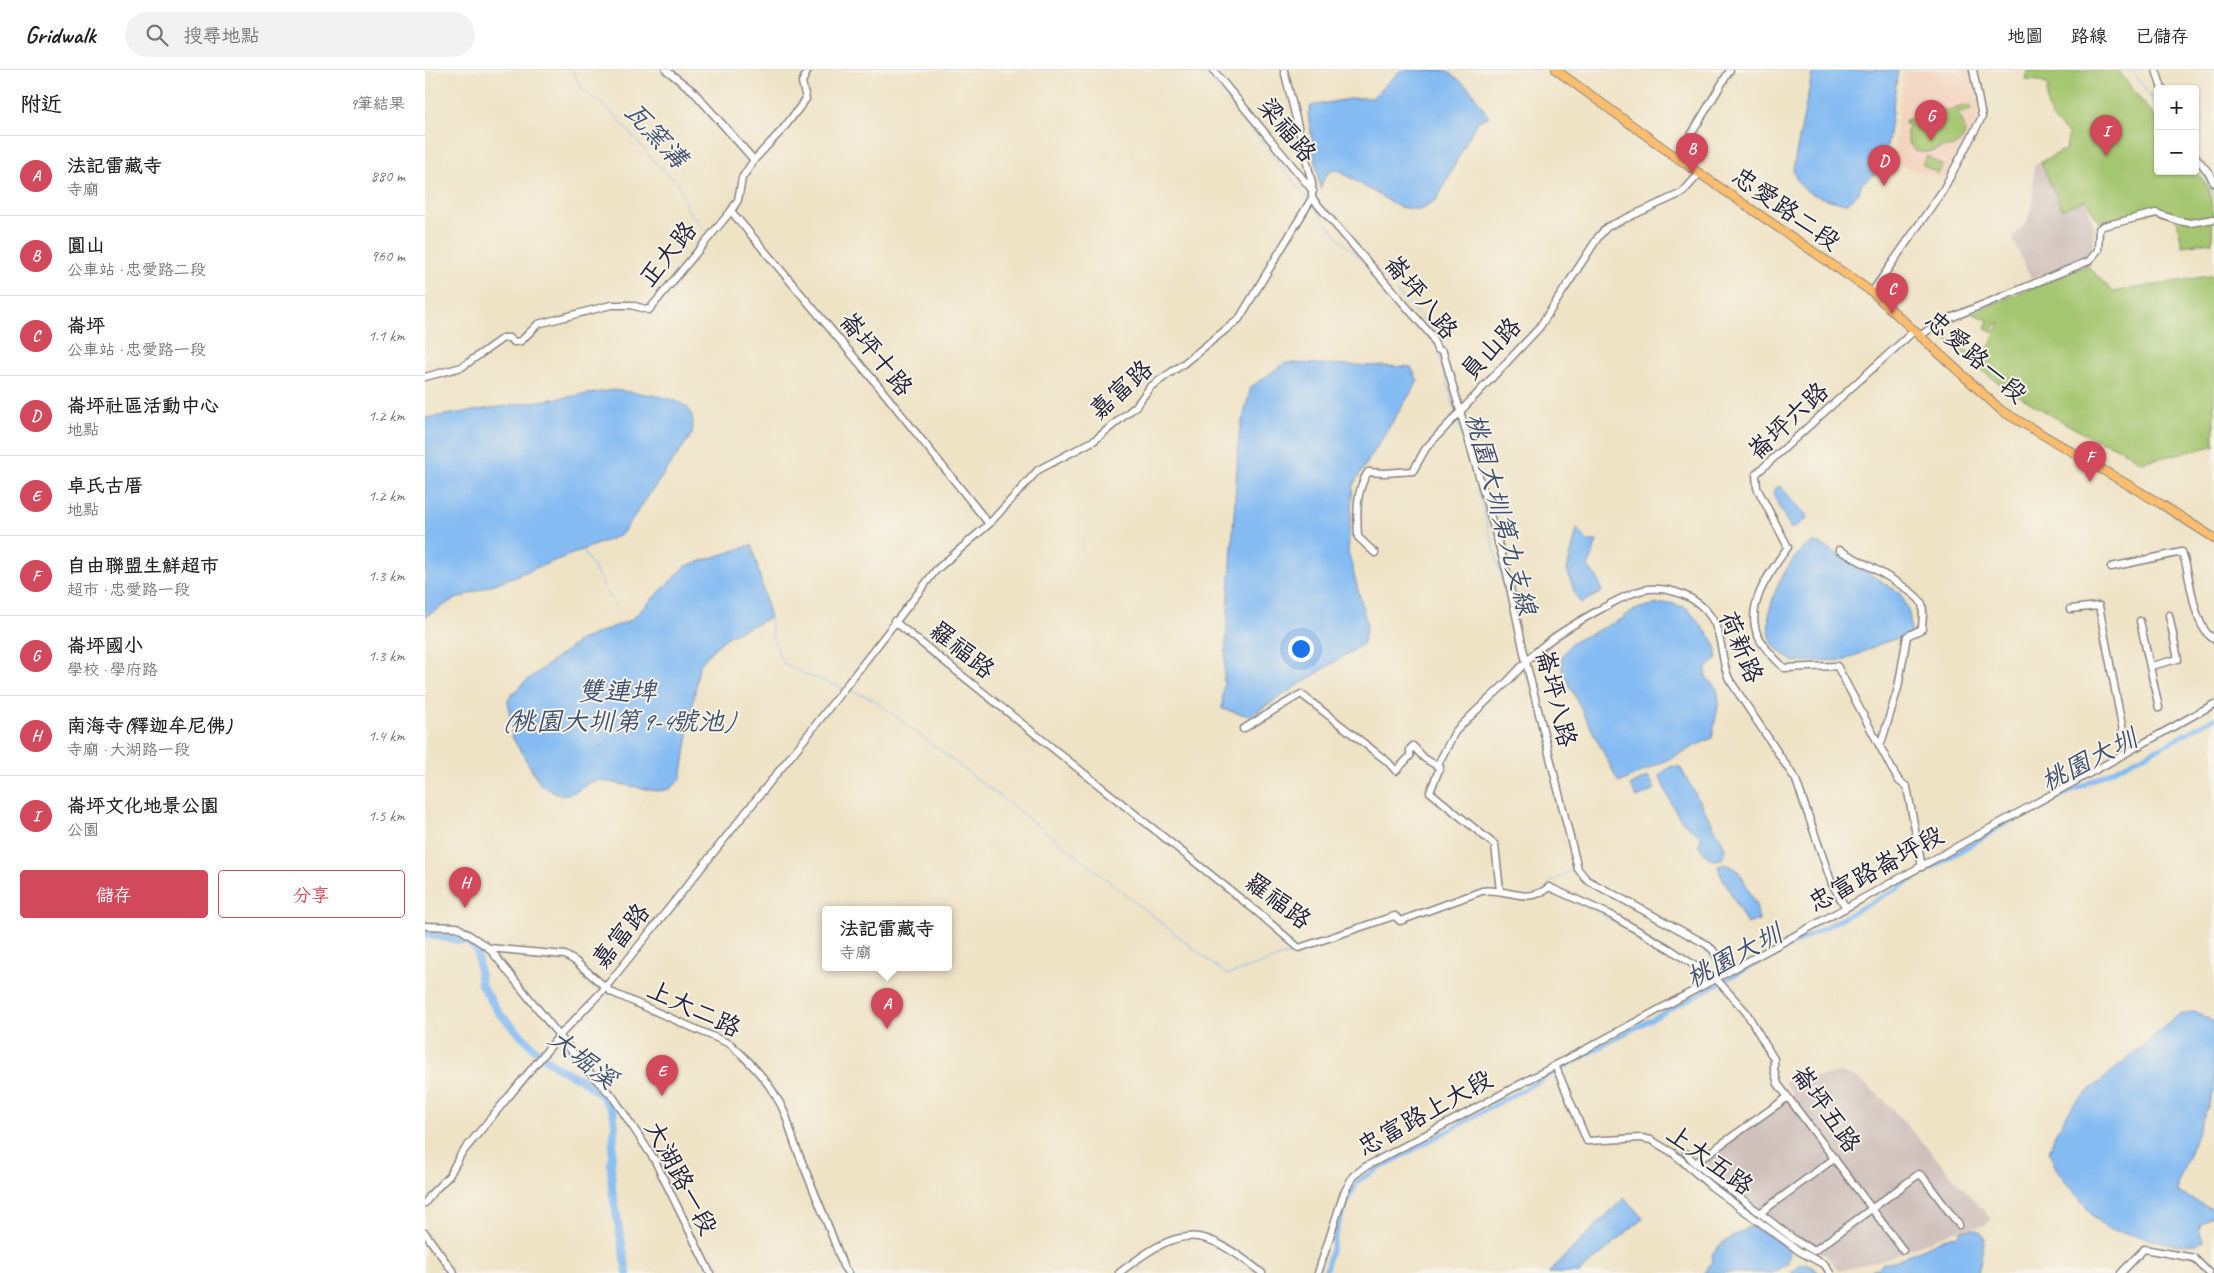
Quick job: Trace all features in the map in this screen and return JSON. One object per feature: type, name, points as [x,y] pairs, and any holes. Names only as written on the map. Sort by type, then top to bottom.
[{"type":"main road","name":"忠愛路二段","points":[[1556,70],[1677,158],[1872,292]]},
{"type":"main road","name":"忠愛路一段","points":[[1872,292],[2002,411],[2214,538]]},
{"type":"street","points":[[666,70],[693,91],[754,160]]},
{"type":"street","name":"正大路","points":[[425,377],[462,367],[503,338],[510,338],[514,342],[521,341],[538,324],[611,305],[626,305],[649,310],[731,211],[738,200],[742,178],[754,160],[783,129],[806,99],[802,82],[808,70]]},
{"type":"street","name":"梁福路","points":[[1213,70],[1313,195]]},
{"type":"street","points":[[1284,70],[1313,195]]},
{"type":"street","points":[[1677,158],[1731,70]]},
{"type":"street","points":[[1872,292],[1943,190],[1982,117],[1973,70]]},
{"type":"street","points":[[2156,70],[2161,85]]},
{"type":"street","points":[[2199,161],[2209,172],[2214,183]]},
{"type":"street","name":"員山路","points":[[1375,553],[1358,537],[1357,502],[1368,472],[1385,474],[1413,471],[1421,455],[1539,328],[1599,236],[1607,227],[1682,194],[1700,173]]},
{"type":"street","name":"崙坪八路","points":[[1313,195],[1431,335],[1437,349],[1443,352],[1507,573],[1525,662],[1578,869],[1587,880],[1706,944],[1713,950],[1727,973]]},
{"type":"street","name":"嘉富路","points":[[425,1203],[449,1176],[461,1154],[559,1036],[605,988],[807,736],[936,570],[989,524],[1038,470],[1095,440],[1136,406],[1150,388],[1239,319],[1313,195]]},
{"type":"street","name":"崙坪十路","points":[[731,211],[881,389],[989,524]]},
{"type":"street","points":[[1917,333],[1937,323],[2089,261],[2098,250],[2099,229],[2103,226],[2156,213],[2179,222],[2190,223],[2214,220]]},
{"type":"street","name":"崙坪六路","points":[[1917,333],[1756,474],[1757,488],[1788,548],[1766,577],[1755,610],[1755,627],[1759,640],[1784,668],[1837,666],[1899,781],[1907,787],[1922,867]]},
{"type":"street","points":[[1839,550],[1889,578],[1913,595],[1921,602],[1922,606],[1922,629],[1907,636],[1898,688],[1880,747]]},
{"type":"street","points":[[2111,567],[2182,552],[2193,606],[2209,635],[2214,639]]},
{"type":"street","name":"荷新路","points":[[1500,891],[1495,845],[1430,792],[1440,767],[1437,766],[1455,732],[1543,645],[1571,626],[1630,594],[1646,589],[1667,590],[1685,596],[1703,608],[1711,618],[1721,641],[1725,671],[1796,780],[1832,884],[1846,908]]},
{"type":"street","points":[[2071,609],[2099,606],[2127,752]]},
{"type":"street","points":[[2151,666],[2178,659],[2169,615]]},
{"type":"street","points":[[2140,620],[2159,708]]},
{"type":"street","name":"羅福路","points":[[895,621],[1256,911],[1299,948],[1482,891],[1500,891],[1532,897],[1549,887],[1609,914],[1663,944],[1717,981]]},
{"type":"street","points":[[1243,729],[1301,694],[1389,762],[1396,771],[1409,756],[1410,748],[1413,746],[1424,758],[1437,766]]},
{"type":"street","name":"忠富路崙坪段","points":[[1556,1066],[1717,981],[1727,973],[2214,704]]},
{"type":"street","name":"大湖路一段","points":[[425,926],[457,927],[489,948],[559,1036],[613,1097],[654,1159],[710,1273]]},
{"type":"street","name":"上大二路","points":[[489,948],[565,955],[575,961],[605,988],[631,1002],[730,1044],[745,1057],[766,1082],[785,1116],[843,1266],[848,1273]]},
{"type":"street","name":"崙坪五路","points":[[1717,981],[1731,994],[1745,1012],[1774,1059],[1774,1070],[1779,1084],[1903,1250]]},
{"type":"street","name":"上大五路","points":[[1556,1066],[1587,1141],[1641,1138],[1651,1140],[1673,1153],[1713,1187],[1799,1251],[1825,1265],[1829,1273]]},
{"type":"street","name":"忠富路上大段","points":[[1318,1273],[1343,1193],[1353,1176],[1365,1167],[1556,1066]]},
{"type":"street","points":[[1695,1163],[1788,1097]]},
{"type":"street","points":[[1686,1153],[1695,1163],[1808,1249],[1816,1251],[1919,1174],[1959,1225]]},
{"type":"street","points":[[1760,1213],[1835,1158]]},
{"type":"street","points":[[425,1233],[454,1273]]},
{"type":"street","points":[[1119,1273],[1158,1245],[1189,1236],[1199,1237],[1229,1249],[1262,1273]]},
{"type":"street","points":[[1808,1249],[1810,1256]]},
{"type":"street","points":[[2121,1273],[2144,1249],[2194,1258],[2209,1273]]},
{"type":"shaded area","points":[[1904,70],[1971,70],[1979,107],[1978,119],[1945,179],[1893,163]]},
{"type":"shaded area","points":[[2041,162],[2062,209],[2086,200],[2094,228],[2093,246],[2087,257],[2031,278],[2012,238],[2027,222],[2033,201],[2034,165]]},
{"type":"shaded area","points":[[1841,1073],[1860,1080],[1884,1100],[1992,1220],[1985,1225],[1955,1231],[1887,1258],[1839,1271],[1827,1256],[1779,1226],[1701,1163],[1793,1095],[1784,1081]]},
{"type":"green space","points":[[2027,70],[2118,70],[2154,117],[2154,175],[2199,175],[2209,187],[2213,217],[2212,242],[2182,246],[2177,219],[2157,211],[2100,224],[2086,200],[2062,209],[2041,162],[2066,149],[2069,134],[2057,123],[2050,113],[2047,101],[2048,85],[2039,81],[2025,80]]},
{"type":"green space","points":[[1969,105],[1971,110],[1957,114],[1962,120],[1965,131],[1963,139],[1958,144],[1924,152],[1917,151],[1908,142],[1909,124],[1906,125],[1905,120]]},
{"type":"green space","points":[[1927,156],[1943,166],[1938,174],[1922,164]]},
{"type":"green space","points":[[2087,265],[2113,292],[2214,275],[2214,446],[2141,462],[2118,448],[2075,429],[2005,387],[1961,354],[1946,339],[1939,326],[1942,325],[1954,343],[1984,358],[2000,323],[1996,324],[1993,332],[1985,329],[1988,320],[1971,313]]},
{"type":"water","points":[[1401,70],[1448,71],[1470,89],[1489,117],[1477,121],[1437,199],[1420,210],[1399,207],[1337,170],[1328,173],[1320,189],[1308,114],[1311,106],[1354,98],[1372,98]]},
{"type":"water","points":[[1813,70],[1898,70],[1884,168],[1861,184],[1859,193],[1845,204],[1820,197],[1806,190],[1800,185],[1793,169]]},
{"type":"water","points":[[1285,363],[1411,367],[1418,381],[1353,485],[1348,551],[1367,625],[1363,644],[1250,716],[1222,709],[1239,434],[1251,387]]},
{"type":"water","points":[[614,390],[677,401],[690,411],[693,422],[692,434],[621,535],[451,601],[425,617],[425,418]]},
{"type":"water","points":[[1780,486],[1808,517],[1794,528],[1790,528],[1774,495],[1774,489]]},
{"type":"water","points":[[1577,529],[1588,541],[1597,541],[1588,567],[1598,579],[1602,592],[1581,603],[1576,596],[1567,570]]},
{"type":"water","points":[[1812,543],[1821,544],[1900,593],[1909,613],[1910,635],[1882,643],[1846,660],[1794,662],[1777,649],[1769,632],[1771,604],[1784,574],[1793,560]]},
{"type":"water","name":"雙連埤 (桃園大圳第9-4號池)","points":[[752,545],[770,618],[730,635],[713,649],[699,666],[681,779],[670,789],[657,791],[599,780],[589,783],[576,792],[561,795],[541,785],[512,737],[508,699],[522,684],[580,640],[631,620],[686,566]]},
{"type":"water","points":[[1671,603],[1687,608],[1713,640],[1717,650],[1716,660],[1706,668],[1706,677],[1717,689],[1719,701],[1712,738],[1619,783],[1562,671],[1562,657],[1571,643],[1622,619],[1632,611]]},
{"type":"water","points":[[1672,766],[1680,767],[1723,843],[1726,852],[1722,859],[1711,860],[1699,847],[1701,837],[1682,821],[1674,809],[1659,775]]},
{"type":"water","points":[[1648,776],[1655,789],[1637,798],[1630,786]]},
{"type":"water","points":[[1725,864],[1739,871],[1756,905],[1759,920],[1747,924],[1720,873],[1718,866]]},
{"type":"water","points":[[2195,1011],[2214,1022],[2214,1091],[2177,1185],[2177,1192],[2214,1210],[2213,1215],[2201,1224],[2199,1230],[2203,1240],[2196,1244],[2176,1245],[2107,1229],[2094,1217],[2058,1172],[2049,1153],[2055,1134],[2074,1104],[2177,1016]]},
{"type":"water","points":[[1624,1198],[1643,1218],[1579,1273],[1548,1273]]},
{"type":"water","points":[[1751,1226],[1768,1235],[1773,1234],[1790,1251],[1788,1263],[1772,1273],[1704,1273],[1713,1261],[1712,1254],[1722,1243]]},
{"type":"water","points":[[1972,1229],[1979,1231],[1985,1238],[1978,1273],[1872,1273],[1872,1269],[1879,1268],[1883,1263],[1890,1263],[1951,1236],[1957,1237],[1962,1230]]},
{"type":"water","points":[[1807,1263],[1819,1273],[1791,1273],[1799,1265]]},
{"type":"waterway","name":"瓦窯溝","points":[[572,70],[582,89],[612,112],[654,161],[679,184],[687,209],[706,231]]},
{"type":"waterway","name":"桃園大圳第九支線","points":[[1204,70],[1308,199]]},
{"type":"waterway","points":[[2132,70],[2154,102]]},
{"type":"waterway","points":[[2199,168],[2209,182],[2214,197]]},
{"type":"waterway","name":"桃園大圳第九支線","points":[[1312,204],[1342,242],[1361,259]]},
{"type":"waterway","name":"桃園大圳第九支線","points":[[1397,292],[1433,330],[1438,343]]},
{"type":"waterway","name":"桃園大圳第九支線","points":[[1439,354],[1456,413]]},
{"type":"waterway","name":"桃園大圳第九支線","points":[[1457,419],[1491,537],[1523,662]]},
{"type":"waterway","points":[[583,550],[618,610]]},
{"type":"waterway","points":[[770,618],[772,636],[783,663],[804,674],[843,688]]},
{"type":"waterway","name":"桃園大圳第九支線","points":[[1524,668],[1528,683]]},
{"type":"waterway","points":[[846,689],[873,699],[1071,851],[1227,975],[1299,951]]},
{"type":"waterway","name":"桃園大圳","points":[[1325,1273],[1347,1202],[1359,1180],[1624,1034],[1897,889],[2007,823],[2169,743],[2214,718]]},
{"type":"waterway","points":[[1548,884],[1568,872],[1575,871]]},
{"type":"waterway","name":"桃園大圳第九支線","points":[[1586,883],[1646,915]]},
{"type":"waterway","points":[[1589,908],[1634,932]]},
{"type":"waterway","points":[[1400,917],[1413,913]]},
{"type":"waterway","name":"大堀溪","points":[[425,934],[469,942],[477,950],[481,985],[499,1013],[541,1055],[601,1094],[613,1111],[615,1125],[611,1165],[612,1189],[627,1273]]},
{"type":"waterway","points":[[1657,945],[1708,979]]},
{"type":"waterway","name":"桃園大圳第九支線","points":[[1700,945],[1722,971]]},
{"type":"place","name":"崙坪國小","points":[[1931,141]]},
{"type":"place","name":"崙坪文化地景公園","points":[[2106,156]]},
{"type":"place","name":"圓山","points":[[1692,174]]},
{"type":"place","name":"崙坪社區活動中心","points":[[1884,186]]},
{"type":"place","name":"崙坪","points":[[1892,314]]},
{"type":"place","name":"自由聯盟生鮮超市","points":[[2090,482]]},
{"type":"place","name":"南海寺(釋迦牟尼佛)","points":[[465,908]]},
{"type":"place","name":"法記雷藏寺","points":[[887,1029]]},
{"type":"place","name":"卓氏古厝","points":[[662,1096]]}]
